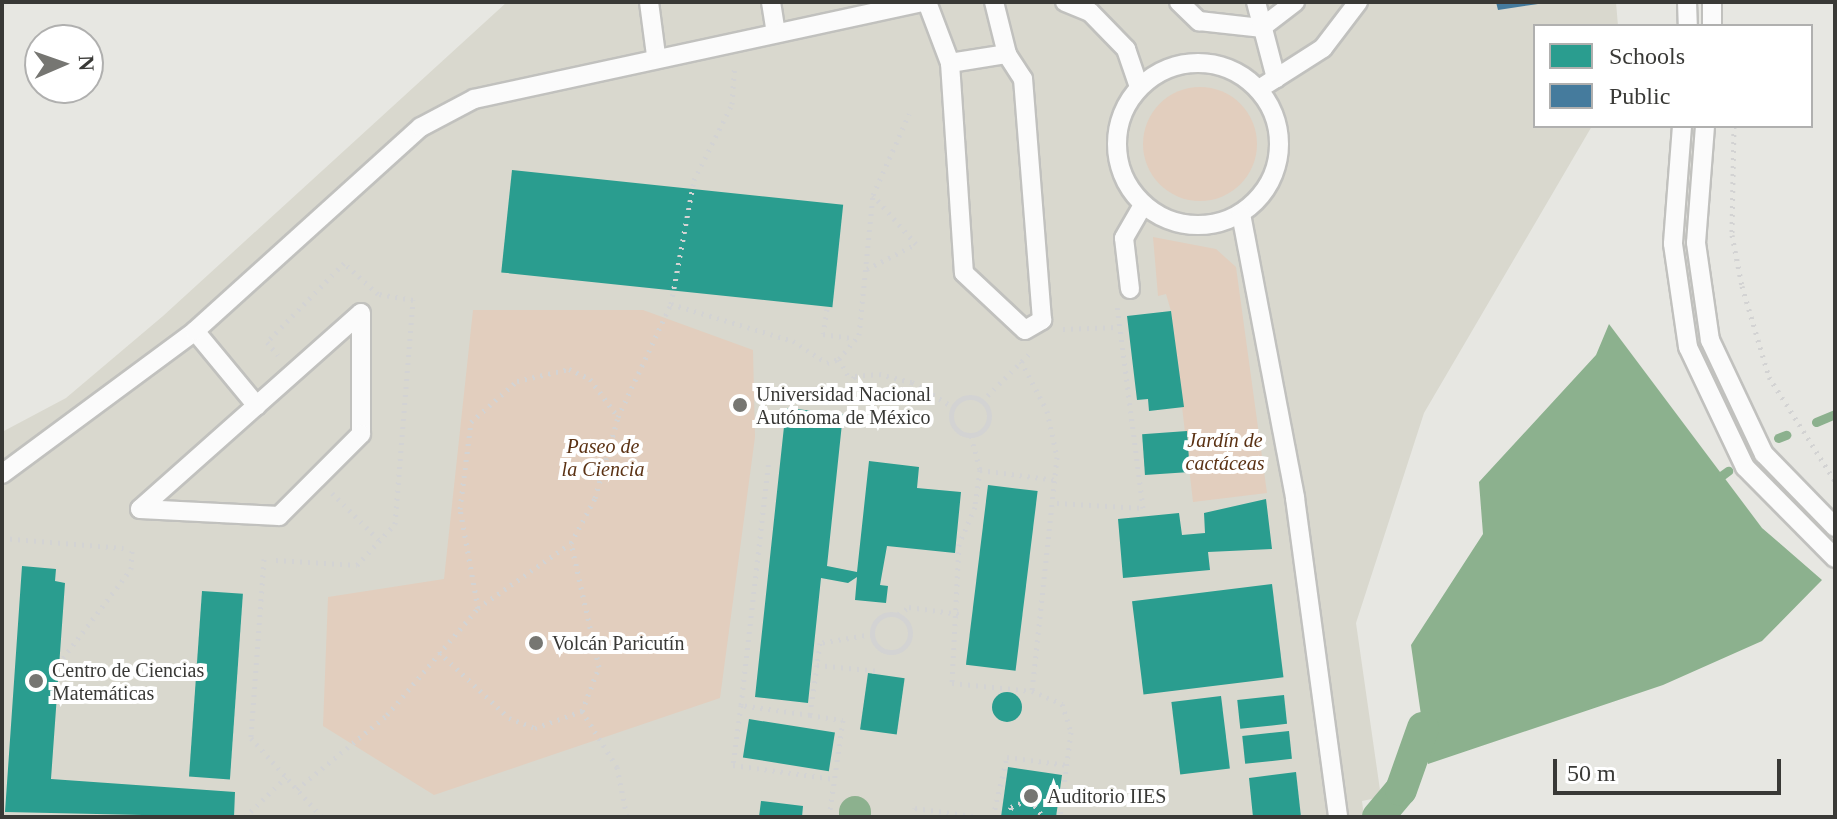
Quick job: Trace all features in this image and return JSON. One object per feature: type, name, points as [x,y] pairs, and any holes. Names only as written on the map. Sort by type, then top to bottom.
[{"type":"lane","points":[[649,2],[656,55]]},
{"type":"lane","points":[[771,2],[776,33]]},
{"type":"lane","points":[[927,2],[950,63],[964,273],[1025,330],[1042,320],[1023,79],[1007,54],[994,2]]},
{"type":"lane","points":[[1065,2],[1090,12],[1126,49],[1139,87]]},
{"type":"lane","points":[[1179,2],[1199,21],[1261,28],[1295,2]]},
{"type":"lane","points":[[1256,2],[1276,78]]},
{"type":"lane","points":[[1259,89],[1323,48],[1358,2]]},
{"type":"lane","points":[[1687,2],[1688,24]]},
{"type":"lane","points":[[1712,2],[1712,24]]},
{"type":"lane","points":[[2,474],[195,331],[421,127],[528,83],[776,33],[839,10],[911,3]]},
{"type":"lane","points":[[950,63],[1007,54]]},
{"type":"lane","points":[[1186,62],[1238,72],[1259,89],[1272,109],[1279,155],[1259,198],[1241,214],[1191,226],[1143,205],[1117,160],[1117,134],[1139,87],[1186,62]]},
{"type":"lane","points":[[1682,128],[1673,244],[1688,347],[1745,467],[1835,558]]},
{"type":"lane","points":[[1705,128],[1696,243],[1710,340],[1764,454],[1835,527]]},
{"type":"lane","points":[[1130,289],[1124,238],[1143,205]]},
{"type":"lane","points":[[1241,214],[1306,581],[1338,817]]},
{"type":"lane","points":[[361,313],[361,434],[279,516],[140,509],[257,406],[361,313]]},
{"type":"lane","points":[[195,331],[257,406]]},
{"type":"path","points":[[297,789],[387,715],[478,608],[571,543],[595,498],[618,417],[671,304],[694,180],[732,104],[735,65]]},
{"type":"path","points":[[671,304],[793,341],[827,363],[839,359],[853,338],[867,269],[873,195],[909,114]]},
{"type":"path","points":[[1734,128],[1732,235],[1742,286],[1769,377],[1835,481]]},
{"type":"path","points":[[867,269],[916,244],[873,195]]},
{"type":"path","points":[[1057,503],[1143,508],[1116,307],[1130,289]]},
{"type":"path","points":[[827,309],[823,334],[853,338]]},
{"type":"path","points":[[1080,327],[1118,327]]},
{"type":"path","points":[[839,359],[850,380]]},
{"type":"path","points":[[982,401],[1021,361],[1047,411],[1057,503],[1032,691]]},
{"type":"path","points":[[478,608],[460,509],[471,422],[517,381],[569,369],[590,379],[618,417]]},
{"type":"path","points":[[838,397],[850,380],[879,374],[912,382],[953,407]]},
{"type":"path","points":[[953,407],[966,397],[982,401]]},
{"type":"path","points":[[971,436],[989,420],[982,401]]},
{"type":"path","points":[[953,407],[955,429],[971,436]]},
{"type":"path","points":[[971,436],[980,470],[975,507],[959,544],[960,614],[952,683],[1032,691],[1062,704],[1071,732],[1060,817]]},
{"type":"path","points":[[769,461],[733,765],[834,779]]},
{"type":"path","points":[[980,470],[1056,480]]},
{"type":"path","points":[[317,478],[379,540]]},
{"type":"path","points":[[2,538],[124,548]]},
{"type":"path","points":[[439,652],[522,723],[568,722],[582,711],[599,667],[571,543]]},
{"type":"path","points":[[63,658],[131,569],[132,549]]},
{"type":"path","points":[[264,559],[251,738],[322,817]]},
{"type":"path","points":[[872,634],[880,618],[898,614],[909,607],[960,614]]},
{"type":"path","points":[[872,634],[883,650],[901,650],[911,634],[898,614]]},
{"type":"path","points":[[810,715],[820,643],[872,634]]},
{"type":"path","points":[[817,665],[880,671]]},
{"type":"path","points":[[741,705],[843,720],[829,817]]},
{"type":"path","points":[[582,711],[617,767],[627,817]]},
{"type":"path","points":[[993,817],[1007,757],[1067,765]]},
{"type":"path","points":[[245,817],[286,777]]},
{"type":"path","points":[[1008,817],[1011,807],[1030,799],[1043,817]]},
{"type":"path","points":[[914,817],[915,808],[978,817]]},
{"type":"shaded area","name":"Universidad Nacional Autónoma de México","points":[[507,2],[1616,2],[1618,24],[1533,24],[1533,128],[1591,128],[1424,413],[1356,623],[1381,797],[1362,801],[1364,817],[2,817],[2,432],[66,398],[163,316]]},
{"type":"shaded area","points":[[1609,324],[1762,528],[1822,580],[1762,641],[1663,685],[1428,764],[1411,645],[1483,534],[1479,482],[1596,355]]},
{"type":"green space","points":[[1200,87],[1222,92],[1240,104],[1252,122],[1257,144],[1252,166],[1240,184],[1222,196],[1200,201],[1178,196],[1160,184],[1148,166],[1143,144],[1148,122],[1160,104],[1178,92]]},
{"type":"green space","name":"Jardín de cactáceas","points":[[1153,237],[1216,249],[1236,267],[1267,493],[1193,502],[1171,311],[1166,294],[1158,296]]},
{"type":"green space","name":"Paseo de la Ciencia","points":[[473,310],[643,310],[753,350],[755,437],[720,698],[434,795],[323,726],[328,597],[444,579]]},
{"type":"building: Schools","points":[[512,170],[843,205],[832,307],[501,272]]},
{"type":"building: Schools","points":[[1171,311],[1184,407],[1149,411],[1148,399],[1137,400],[1127,316]]},
{"type":"building: Schools","points":[[786,408],[843,414],[827,566],[857,572],[869,461],[919,467],[917,488],[961,492],[955,553],[887,546],[880,585],[888,586],[886,603],[855,600],[857,577],[848,583],[821,578],[808,703],[755,697]]},
{"type":"building: Schools","points":[[1187,431],[1190,472],[1145,475],[1142,434]]},
{"type":"building: Schools","points":[[988,485],[1038,491],[1016,671],[966,665]]},
{"type":"building: Schools","points":[[1266,499],[1272,549],[1208,552],[1210,570],[1123,578],[1118,519],[1179,513],[1182,535],[1205,533],[1204,513]]},
{"type":"building: Schools","name":"Centro de Ciencias Matemáticas","points":[[22,566],[56,569],[55,581],[65,583],[51,779],[235,792],[234,817],[5,812]]},
{"type":"building: Schools","points":[[1272,584],[1283,677],[1144,694],[1132,601]]},
{"type":"building: Schools","points":[[202,591],[243,594],[230,779],[189,777]]},
{"type":"building: Schools","points":[[868,673],[905,678],[897,735],[860,729]]},
{"type":"building: Schools","points":[[1007,692],[1018,696],[1022,707],[1018,718],[1007,722],[996,718],[992,707],[996,696]]},
{"type":"building: Schools","points":[[1284,695],[1287,724],[1240,729],[1237,700]]},
{"type":"building: Schools","points":[[1221,696],[1230,768],[1180,775],[1171,702]]},
{"type":"building: Schools","points":[[749,719],[835,733],[829,771],[743,758]]},
{"type":"building: Schools","points":[[1289,731],[1292,759],[1245,764],[1242,736]]},
{"type":"building: Schools","name":"Auditorio IIES","points":[[1008,767],[1062,775],[1056,817],[1001,817]]},
{"type":"building: Schools","points":[[1296,772],[1301,817],[1253,817],[1249,778]]},
{"type":"building: Schools","points":[[761,801],[803,806],[802,817],[759,817]]},
{"type":"building: Public","points":[[1496,2],[1538,2],[1538,4],[1498,10]]},
{"type":"waterway","points":[[1816,422],[1835,414]]},
{"type":"waterway","points":[[1778,438],[1786,435]]},
{"type":"waterway","points":[[1721,476],[1728,471]]},
{"type":"waterway","points":[[1378,817],[1401,790],[1423,728]]},
{"type":"waterway","points":[[855,812],[855,817]]},
{"type":"place","name":"Universidad Nacional Autónoma de México","points":[[740,405]]},
{"type":"place","name":"Volcán Paricutín","points":[[536,643]]},
{"type":"place","name":"Centro de Ciencias Matemáticas","points":[[36,681]]},
{"type":"place","name":"Auditorio IIES","points":[[1031,796]]}]
